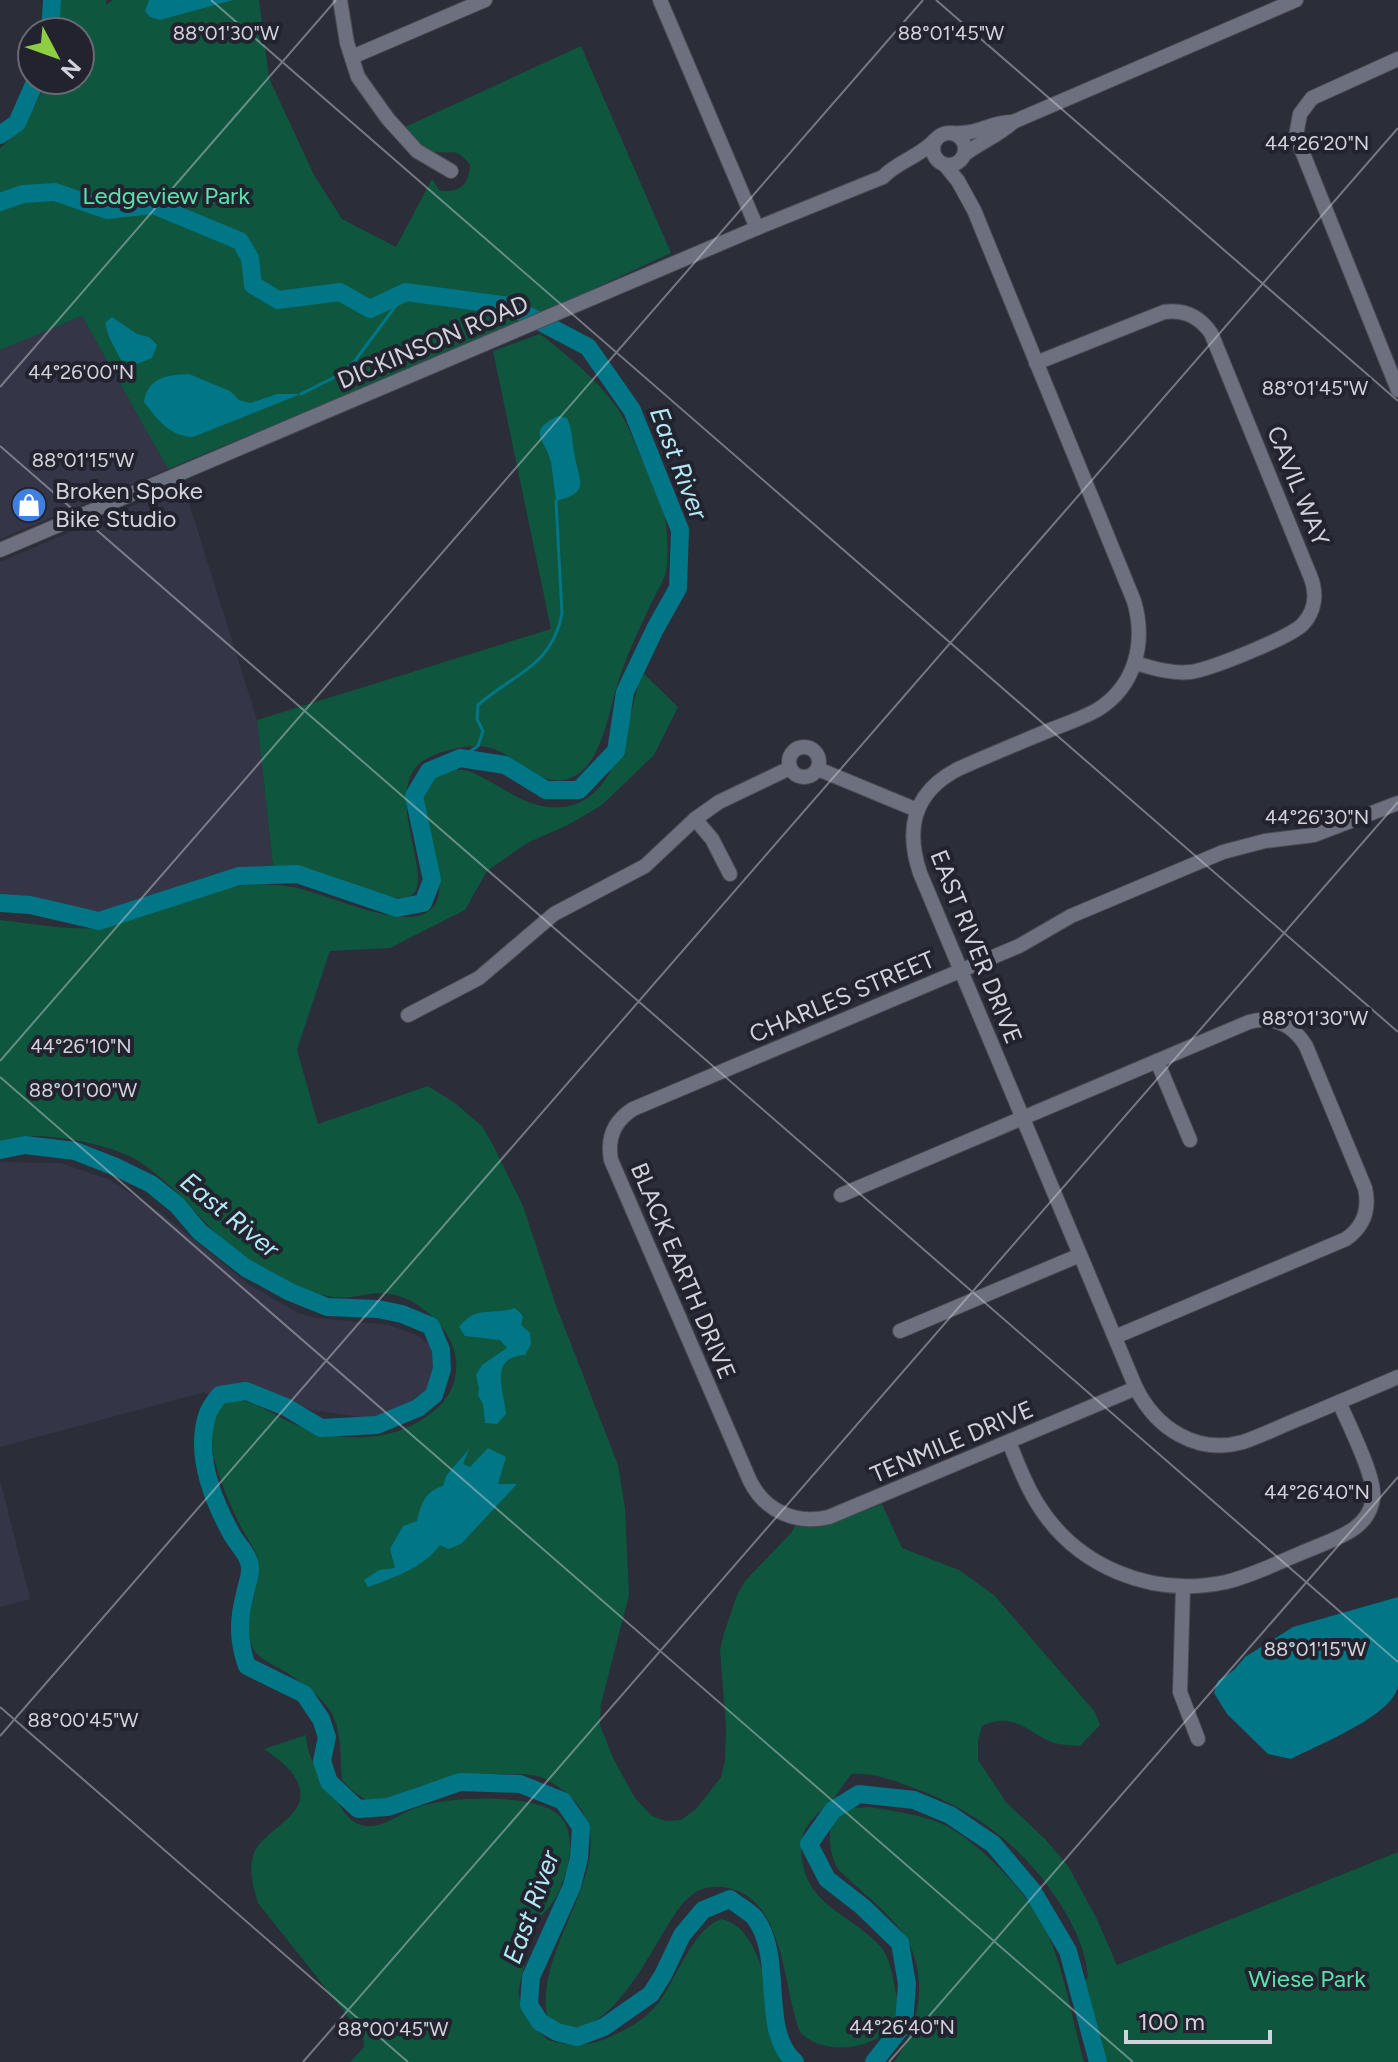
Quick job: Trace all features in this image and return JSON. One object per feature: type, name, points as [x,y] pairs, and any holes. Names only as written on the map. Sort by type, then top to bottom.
[{"type":"street","points":[[340,0],[358,77],[388,119],[417,151],[451,171]]},
{"type":"street","points":[[352,57],[485,0]]},
{"type":"street","points":[[660,0],[757,228]]},
{"type":"street","points":[[943,164],[955,164],[982,140],[1002,132],[1013,122],[1296,0]]},
{"type":"street","points":[[1398,59],[1312,98],[1300,114],[1296,136],[1398,390]]},
{"type":"street","points":[[818,769],[917,810],[927,793],[947,775],[1098,709],[1121,689],[1135,663],[1140,631],[1134,601],[974,210],[958,181],[932,150],[936,139],[951,133],[975,133],[1000,122],[1013,122]]},
{"type":"street","points":[[951,133],[963,140],[974,210]]},
{"type":"street","name":"DICKINSON ROAD","points":[[0,550],[883,177],[924,151],[936,139]]},
{"type":"street","name":"DICKINSON ROAD","points":[[883,177],[894,179],[924,164],[943,164]]},
{"type":"street","name":"CAVIL WAY","points":[[1036,363],[1164,312],[1182,312],[1199,319],[1211,333],[1311,578],[1315,597],[1313,607],[1304,623],[1291,633],[1192,672],[1162,670],[1135,663]]},
{"type":"street","points":[[805,747],[814,750],[820,759],[818,769],[810,777],[799,777],[790,768],[789,759],[794,750],[805,747]]},
{"type":"street","points":[[408,1015],[479,978],[554,914],[645,866],[695,819],[742,789],[790,768]]},
{"type":"street","name":"CHARLES STREET","points":[[704,1079],[1032,940],[1071,916],[1223,852],[1265,841],[1336,829],[1398,803]]},
{"type":"street","name":"EAST RIVER DRIVE","points":[[917,810],[913,826],[913,852],[1136,1388],[1151,1413],[1172,1432],[1187,1439],[1216,1445],[1243,1442],[1398,1377]]},
{"type":"street","points":[[695,819],[712,839],[730,874]]},
{"type":"street","points":[[841,1195],[1249,1022],[1265,1019],[1285,1024],[1300,1036],[1306,1046],[1365,1188],[1367,1205],[1364,1219],[1346,1239],[1115,1337]]},
{"type":"street","points":[[1157,1061],[1190,1140]]},
{"type":"street","name":"BLACK EARTH DRIVE","points":[[704,1079],[626,1114],[612,1133],[609,1150],[750,1481],[765,1503],[782,1514]]},
{"type":"street","points":[[900,1331],[1080,1255]]},
{"type":"street","name":"TENMILE DRIVE","points":[[782,1514],[812,1520],[829,1517],[1136,1388]]},
{"type":"street","points":[[1009,1442],[1036,1502],[1073,1546],[1129,1577],[1183,1587],[1207,1585],[1246,1576],[1349,1533],[1361,1524],[1371,1508],[1372,1481],[1339,1402]]},
{"type":"street","points":[[1183,1587],[1180,1692],[1198,1739]]},
{"type":"shaded area","points":[[82,316],[168,469],[0,539],[0,350]]},
{"type":"shaded area","points":[[183,484],[257,720],[273,866],[249,867],[203,878],[108,913],[0,898],[0,562]]},
{"type":"shaded area","points":[[0,1162],[60,1163],[108,1179],[161,1213],[248,1284],[298,1313],[317,1318],[389,1325],[419,1336],[436,1351],[438,1364],[433,1386],[407,1407],[368,1418],[312,1410],[260,1388],[241,1386],[210,1397],[205,1392],[0,1447]]},
{"type":"shaded area","points":[[0,1480],[30,1599],[0,1607]]},
{"type":"green space","name":"Ledgeview Park","points":[[59,0],[106,0],[106,5],[113,0],[259,0],[269,78],[314,175],[342,219],[396,247],[432,179],[439,190],[452,191],[465,183],[470,165],[458,154],[427,148],[405,127],[581,46],[671,253],[524,321],[168,469],[82,316],[0,350],[0,148],[16,133],[40,96],[96,96],[96,16],[58,16]]},
{"type":"green space","points":[[540,334],[591,378],[618,409],[658,492],[665,518],[668,549],[665,575],[627,656],[596,753],[579,773],[557,781],[537,775],[491,748],[458,748],[426,759],[413,772],[407,789],[418,884],[413,894],[406,897],[384,896],[326,877],[273,866],[257,720],[551,629],[493,351]]},
{"type":"green space","name":"Wiese Park","points":[[642,672],[678,707],[654,755],[602,805],[568,825],[527,843],[487,871],[465,910],[390,948],[330,951],[297,1050],[318,1124],[428,1086],[455,1103],[482,1126],[523,1206],[557,1308],[618,1465],[625,1508],[629,1595],[601,1704],[600,1725],[613,1758],[635,1798],[652,1816],[666,1821],[681,1820],[696,1809],[721,1777],[725,1761],[726,1726],[720,1650],[737,1595],[745,1581],[795,1526],[821,1527],[882,1504],[902,1548],[959,1570],[994,1595],[1095,1712],[1100,1725],[1080,1746],[1054,1743],[1011,1722],[993,1722],[982,1726],[978,1760],[1006,1802],[1068,1866],[1096,1917],[1117,1965],[1398,1852],[1398,2062],[1095,2062],[1070,1986],[1088,1978],[1083,1951],[1050,1888],[999,1835],[958,1807],[897,1782],[859,1774],[852,1774],[804,1832],[801,1847],[803,1867],[818,1895],[867,1934],[887,1957],[897,1998],[896,2015],[889,2028],[862,2045],[845,2047],[812,2041],[800,2032],[770,1923],[758,1906],[743,1893],[722,1887],[708,1888],[691,1895],[624,1994],[607,2012],[588,2024],[568,2027],[547,2017],[547,1985],[590,1857],[589,1828],[575,1801],[543,1778],[518,1774],[443,1781],[417,1787],[383,1801],[363,1798],[342,1780],[338,1733],[330,1711],[305,1686],[260,1657],[253,1649],[249,1622],[258,1578],[257,1557],[217,1470],[212,1437],[213,1423],[219,1410],[230,1401],[242,1401],[306,1428],[344,1437],[382,1435],[401,1430],[418,1422],[446,1399],[456,1370],[452,1344],[431,1315],[400,1296],[379,1293],[344,1298],[326,1296],[293,1285],[260,1268],[242,1257],[166,1182],[130,1156],[90,1143],[49,1137],[0,1142],[0,920],[98,928],[216,890],[249,885],[300,889],[377,913],[412,917],[426,913],[435,904],[439,892],[436,862],[422,804],[431,781],[450,770],[468,771],[523,800],[542,806],[567,806],[587,798],[603,783],[614,763]]},
{"type":"green space","points":[[306,1735],[308,1750],[317,1770],[346,1814],[361,1825],[375,1826],[418,1807],[468,1799],[525,1802],[555,1812],[563,1820],[570,1843],[567,1869],[553,1902],[527,1935],[519,1989],[524,2011],[548,2040],[565,2044],[590,2043],[606,2039],[639,2021],[659,2002],[693,1944],[721,1919],[737,1926],[758,1958],[787,2062],[350,2062],[364,2047],[363,2035],[258,1903],[252,1878],[254,1853],[266,1837],[290,1816],[300,1800],[295,1776],[264,1749]]},
{"type":"green space","points":[[869,1807],[919,1816],[950,1828],[983,1852],[1015,1884],[1047,1932],[1084,2062],[894,2062],[904,2048],[916,2014],[919,1978],[916,1961],[900,1929],[838,1869],[830,1839],[833,1823],[842,1812]]},
{"type":"water","points":[[149,0],[233,0],[160,20],[150,17],[145,11]]},
{"type":"water","points":[[112,317],[137,334],[149,337],[157,345],[152,358],[137,364],[121,360],[105,323]]},
{"type":"water","points":[[189,374],[250,403],[277,394],[301,394],[193,437],[185,436],[165,426],[144,402],[154,382]]},
{"type":"water","points":[[558,416],[567,418],[569,423],[580,486],[574,494],[556,501],[551,462],[540,432],[542,427]]},
{"type":"water","points":[[515,1308],[523,1316],[521,1325],[530,1333],[531,1344],[525,1355],[513,1357],[502,1368],[501,1386],[506,1414],[497,1424],[485,1423],[476,1375],[482,1365],[507,1348],[500,1340],[465,1336],[459,1327],[472,1315]]},
{"type":"water","points":[[488,1448],[506,1457],[498,1484],[517,1484],[461,1544],[448,1549],[440,1545],[417,1566],[368,1587],[364,1580],[379,1570],[395,1568],[390,1549],[403,1526],[417,1521],[428,1495],[443,1486],[446,1476],[469,1449],[463,1464],[470,1467]]},
{"type":"water","points":[[1398,1597],[1398,1686],[1383,1708],[1335,1738],[1291,1759],[1268,1754],[1227,1714],[1214,1693],[1218,1681],[1234,1670],[1245,1657],[1293,1627]]},
{"type":"waterway","name":"East River","points":[[51,16],[52,0]]},
{"type":"waterway","name":"East River","points":[[0,135],[17,123],[29,96]]},
{"type":"waterway","name":"East River","points":[[0,202],[23,194],[55,192],[107,210],[153,205],[240,241],[250,258],[253,285],[278,300],[340,292],[370,309],[406,292],[510,306],[588,347],[632,410],[680,530],[678,588],[625,692],[616,751],[579,790],[546,790],[505,765],[460,758],[429,771],[414,796],[432,880],[423,903],[397,908],[297,874],[239,876],[99,921],[30,905],[0,903]]},
{"type":"waterway","points":[[301,394],[335,377],[354,362],[406,292]]},
{"type":"waterway","points":[[460,758],[478,746],[483,731],[477,719],[478,705],[541,657],[557,632],[562,614],[556,501]]},
{"type":"waterway","name":"East River","points":[[0,1150],[25,1145],[75,1151],[116,1167],[151,1184],[177,1205],[200,1232],[246,1268],[290,1292],[327,1307],[378,1309],[402,1314],[431,1326],[441,1350],[442,1369],[434,1395],[418,1408],[377,1425],[321,1428],[286,1407],[246,1391],[220,1395],[209,1410],[203,1446],[208,1476],[224,1520],[250,1565],[240,1622],[247,1666],[304,1694],[321,1719],[327,1737],[322,1761],[329,1782],[358,1809],[388,1807],[460,1782],[520,1784],[563,1801],[581,1827],[579,1858],[572,1886],[531,1977],[529,2005],[540,2022],[557,2032],[577,2037],[604,2027],[651,1994],[682,1935],[703,1910],[730,1899],[755,1918],[764,1934],[778,2032],[784,2049],[795,2062]]},
{"type":"waterway","name":"East River","points":[[874,2062],[904,2024],[907,1984],[900,1943],[863,1907],[827,1879],[809,1844],[833,1810],[859,1794],[914,1800],[950,1815],[993,1844],[1032,1890],[1068,1951],[1098,2062]]},
{"type":"place","name":"Broken Spoke Bike Studio","points":[[29,505]]}]
